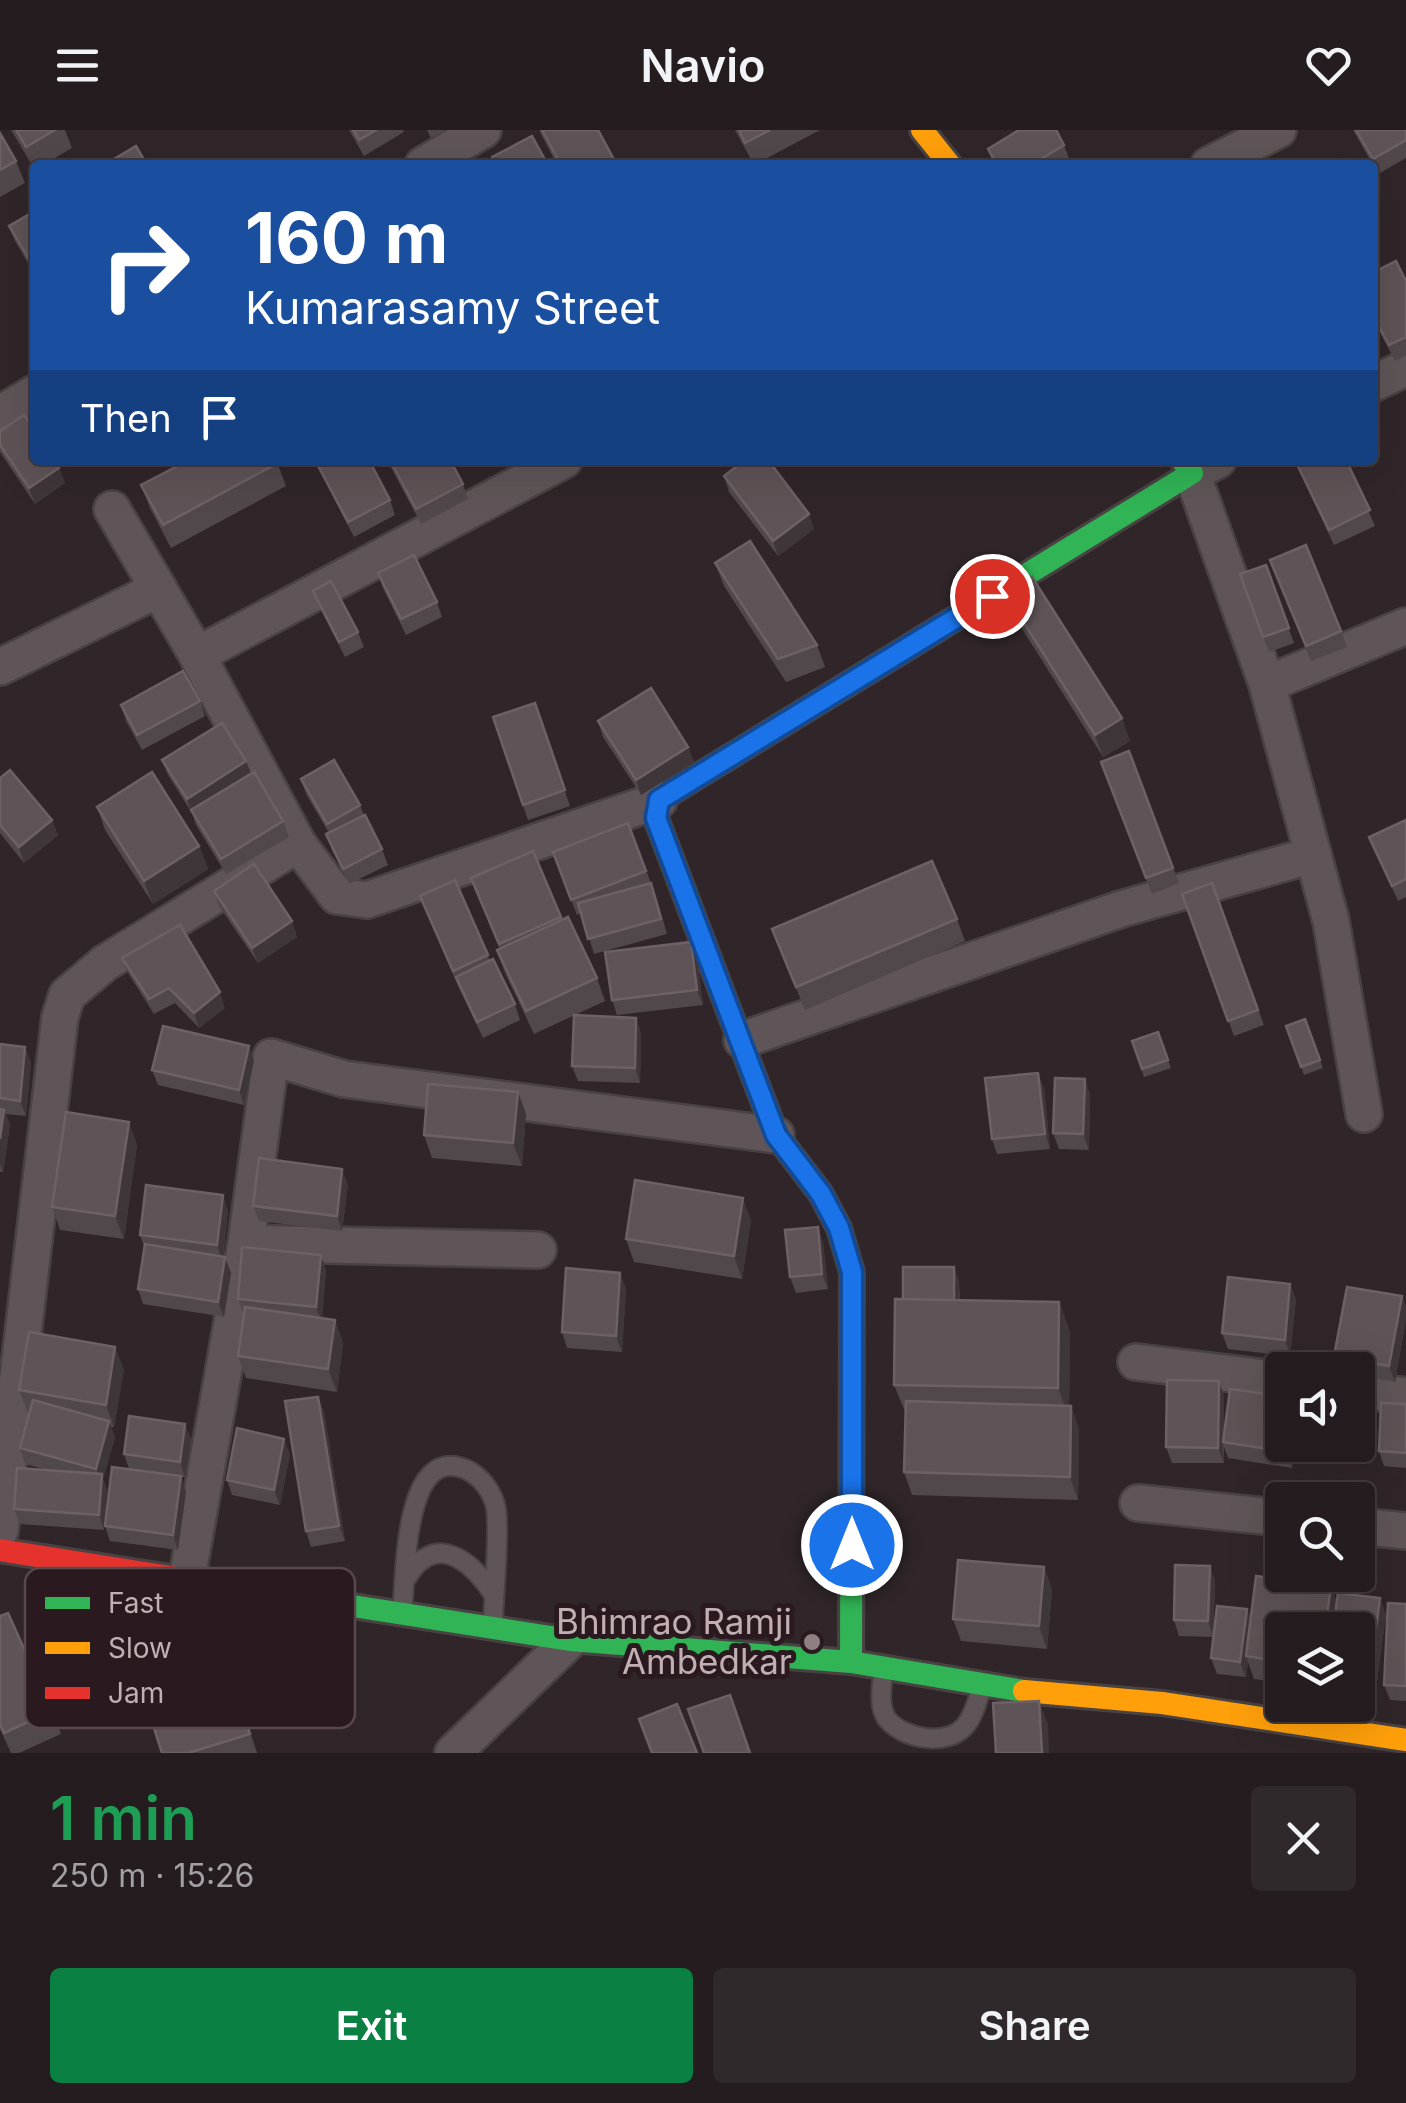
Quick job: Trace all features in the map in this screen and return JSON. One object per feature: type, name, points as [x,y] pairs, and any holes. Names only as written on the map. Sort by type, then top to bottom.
[{"type":"street","points":[[432,160],[483,130]]},
{"type":"street","points":[[922,130],[946,160]]},
{"type":"street","points":[[1218,160],[1278,130]]},
{"type":"street","points":[[1378,381],[1406,368]]},
{"type":"street","points":[[0,414],[30,396]]},
{"type":"street","points":[[197,655],[555,465]]},
{"type":"street","points":[[112,508],[197,655],[298,844],[337,896],[367,900],[659,800],[1195,465]]},
{"type":"street","points":[[1197,465],[1267,684],[1331,921],[1364,1114]]},
{"type":"street","points":[[0,667],[159,589]]},
{"type":"street","points":[[1267,684],[1406,626]]},
{"type":"street","points":[[659,800],[656,818],[776,1135],[821,1194],[839,1228],[852,1272],[851,1662]]},
{"type":"street","points":[[0,1531],[60,1017],[67,995],[105,963],[298,844]]},
{"type":"street","points":[[742,1040],[1121,909],[1312,855]]},
{"type":"street","points":[[188,1568],[246,1243],[271,1058],[344,1079],[776,1135]]},
{"type":"street","points":[[246,1243],[538,1250]]},
{"type":"street","points":[[1136,1362],[1265,1378]]},
{"type":"street","points":[[1375,1392],[1406,1396]]},
{"type":"street","points":[[1138,1503],[1265,1516]]},
{"type":"street","points":[[1375,1528],[1406,1531]]},
{"type":"street","points":[[0,1550],[115,1568]]},
{"type":"street","points":[[355,1606],[570,1640],[851,1662],[1011,1690],[1162,1703],[1406,1740]]},
{"type":"street","points":[[453,1753],[570,1640]]},
{"type":"lane","points":[[402,1614],[417,1494],[427,1474],[446,1464],[468,1469],[484,1483],[496,1506],[493,1628]]},
{"type":"lane","points":[[406,1580],[415,1563],[430,1553],[452,1555],[470,1563],[494,1595]]},
{"type":"lane","points":[[883,1667],[882,1707],[886,1718],[912,1736],[943,1737],[957,1733],[967,1724],[983,1685]]},
{"type":"building","points":[[16,130],[55,130],[26,147]]},
{"type":"building","points":[[353,130],[376,130],[359,140]]},
{"type":"building","points":[[542,130],[598,130],[614,160],[558,160]]},
{"type":"building","points":[[739,130],[770,130],[745,143]]},
{"type":"building","points":[[1019,130],[1056,130],[1064,145],[1039,160],[994,160],[988,149]]},
{"type":"building","points":[[1356,130],[1406,130],[1406,140],[1373,159]]},
{"type":"building","points":[[0,133],[16,161],[0,170]]},
{"type":"building","points":[[532,136],[545,160],[494,160],[492,157]]},
{"type":"building","points":[[136,146],[144,160],[112,160]]},
{"type":"building","points":[[30,214],[30,261],[9,226]]},
{"type":"building","points":[[1396,261],[1406,281],[1406,337],[1389,345],[1378,324],[1378,270]]},
{"type":"building","points":[[24,415],[30,424],[30,465],[59,468],[29,488],[0,445],[0,431]]},
{"type":"building","points":[[179,465],[274,465],[163,525],[141,485]]},
{"type":"building","points":[[318,465],[372,465],[390,500],[348,522]]},
{"type":"building","points":[[393,465],[453,465],[463,484],[416,509]]},
{"type":"building","points":[[738,465],[772,465],[809,514],[773,541],[724,476]]},
{"type":"building","points":[[1297,465],[1348,465],[1370,510],[1329,530]]},
{"type":"building","points":[[750,541],[817,645],[778,659],[715,563]]},
{"type":"building","points":[[1306,545],[1341,631],[1306,646],[1270,560]]},
{"type":"building","points":[[414,555],[437,602],[401,619],[378,573]]},
{"type":"building","points":[[1266,565],[1289,628],[1263,637],[1240,574]]},
{"type":"building","points":[[1032,577],[1122,718],[1095,735],[1005,593]]},
{"type":"building","points":[[331,581],[358,632],[339,642],[313,591]]},
{"type":"building","points":[[183,671],[200,701],[137,735],[121,705]]},
{"type":"building","points":[[651,688],[688,747],[636,780],[598,721]]},
{"type":"building","points":[[535,703],[565,790],[523,805],[493,717]]},
{"type":"building","points":[[222,723],[246,761],[187,799],[162,760]]},
{"type":"building","points":[[1129,751],[1173,868],[1146,878],[1101,762]]},
{"type":"building","points":[[334,760],[360,805],[327,824],[301,779]]},
{"type":"building","points":[[10,770],[52,820],[19,847],[0,825],[0,778]]},
{"type":"building","points":[[152,772],[199,846],[144,881],[97,807]]},
{"type":"building","points":[[254,772],[283,821],[221,859],[191,810]]},
{"type":"building","points":[[365,815],[382,849],[343,869],[326,834]]},
{"type":"building","points":[[1406,820],[1406,879],[1392,886],[1369,837]]},
{"type":"building","points":[[628,823],[646,871],[571,900],[553,852]]},
{"type":"building","points":[[533,851],[561,917],[499,944],[471,878]]},
{"type":"building","points":[[932,861],[957,919],[796,987],[772,929]]},
{"type":"building","points":[[254,864],[292,921],[252,948],[214,891]]},
{"type":"building","points":[[455,880],[488,955],[453,971],[420,896]]},
{"type":"building","points":[[651,883],[661,919],[588,939],[578,903]]},
{"type":"building","points":[[1212,883],[1258,1010],[1228,1021],[1182,894]]},
{"type":"building","points":[[568,917],[597,978],[526,1011],[497,950]]},
{"type":"building","points":[[180,925],[220,992],[194,1013],[169,988],[149,999],[122,958]]},
{"type":"building","points":[[691,942],[697,990],[612,1000],[605,952]]},
{"type":"building","points":[[493,959],[515,1004],[477,1022],[456,977]]},
{"type":"building","points":[[574,1015],[636,1018],[635,1068],[572,1066]]},
{"type":"building","points":[[1305,1019],[1320,1060],[1301,1067],[1286,1026]]},
{"type":"building","points":[[163,1026],[249,1046],[239,1090],[152,1070]]},
{"type":"building","points":[[1158,1032],[1168,1060],[1142,1069],[1132,1041]]},
{"type":"building","points":[[0,1044],[25,1047],[20,1101],[0,1098]]},
{"type":"building","points":[[1038,1073],[1045,1134],[992,1139],[985,1078]]},
{"type":"building","points":[[1055,1078],[1085,1079],[1083,1134],[1053,1133]]},
{"type":"building","points":[[428,1084],[518,1092],[513,1143],[424,1135]]},
{"type":"building","points":[[66,1112],[129,1122],[115,1216],[52,1207]]},
{"type":"building","points":[[259,1158],[342,1169],[337,1216],[253,1206]]},
{"type":"building","points":[[635,1180],[743,1198],[734,1256],[626,1239]]},
{"type":"building","points":[[146,1185],[223,1195],[217,1245],[140,1235]]},
{"type":"building","points":[[818,1227],[822,1274],[790,1277],[785,1230]]},
{"type":"building","points":[[145,1244],[225,1257],[218,1302],[138,1289]]},
{"type":"building","points":[[242,1247],[321,1255],[316,1307],[238,1299]]},
{"type":"building","points":[[903,1267],[954,1267],[954,1300],[903,1299]]},
{"type":"building","points":[[566,1268],[620,1273],[616,1336],[562,1332]]},
{"type":"building","points":[[1228,1277],[1290,1284],[1285,1340],[1222,1333]]},
{"type":"building","points":[[1347,1287],[1402,1296],[1389,1366],[1375,1363],[1375,1352],[1335,1352]]},
{"type":"building","points":[[895,1299],[1059,1302],[1058,1388],[894,1385]]},
{"type":"building","points":[[245,1307],[335,1320],[328,1369],[238,1356]]},
{"type":"building","points":[[29,1332],[115,1347],[106,1405],[19,1390]]},
{"type":"building","points":[[1167,1380],[1219,1381],[1218,1448],[1166,1447]]},
{"type":"building","points":[[1230,1389],[1265,1394],[1265,1449],[1223,1442]]},
{"type":"building","points":[[318,1397],[339,1526],[306,1531],[285,1401]]},
{"type":"building","points":[[33,1400],[109,1421],[96,1469],[20,1448]]},
{"type":"building","points":[[906,1401],[1071,1406],[1070,1477],[904,1472]]},
{"type":"building","points":[[1381,1403],[1406,1404],[1406,1453],[1379,1451]]},
{"type":"building","points":[[129,1416],[185,1424],[180,1462],[124,1454]]},
{"type":"building","points":[[237,1428],[284,1439],[274,1490],[227,1480]]},
{"type":"building","points":[[112,1467],[181,1476],[173,1535],[105,1526]]},
{"type":"building","points":[[17,1468],[102,1474],[99,1515],[14,1509]]},
{"type":"building","points":[[958,1560],[1044,1567],[1039,1626],[953,1619]]},
{"type":"building","points":[[1175,1565],[1210,1566],[1208,1621],[1174,1620]]},
{"type":"building","points":[[1256,1576],[1265,1577],[1265,1592],[1330,1592],[1327,1612],[1265,1612],[1265,1659],[1246,1656]]},
{"type":"building","points":[[1338,1593],[1380,1598],[1375,1636],[1375,1612],[1335,1612]]},
{"type":"building","points":[[1388,1603],[1406,1604],[1406,1686],[1384,1685]]},
{"type":"building","points":[[1217,1606],[1247,1609],[1240,1662],[1211,1658]]},
{"type":"building","points":[[8,1613],[25,1651],[25,1723],[4,1733],[0,1724],[0,1616]]},
{"type":"building","points":[[730,1695],[750,1753],[704,1753],[688,1709]]},
{"type":"building","points":[[1039,1701],[1042,1753],[996,1753],[993,1703]]},
{"type":"building","points":[[677,1704],[697,1753],[652,1753],[639,1719]]},
{"type":"building","points":[[154,1728],[248,1728],[250,1734],[188,1753],[162,1753]]},
{"type":"traffic: fast","points":[[902,651],[1192,473],[1186,465]]},
{"type":"traffic: fast","points":[[710,961],[776,1135],[821,1194],[839,1228],[852,1272],[851,1662]]},
{"type":"traffic: fast","points":[[355,1606],[570,1640],[851,1662],[1024,1691]]},
{"type":"traffic: slow","points":[[922,130],[946,160]]},
{"type":"traffic: slow","points":[[710,961],[656,818],[659,800],[902,651]]},
{"type":"traffic: slow","points":[[1024,1691],[1162,1703],[1406,1740]]},
{"type":"traffic: jam","points":[[0,1550],[113,1568]]},
{"type":"place","name":"Bhimrao Ramji Ambedkar","points":[[812,1642]]},
{"type":"route","points":[[852,1545],[852,1272],[839,1228],[821,1194],[776,1135],[656,818],[659,800],[992,596]]}]
